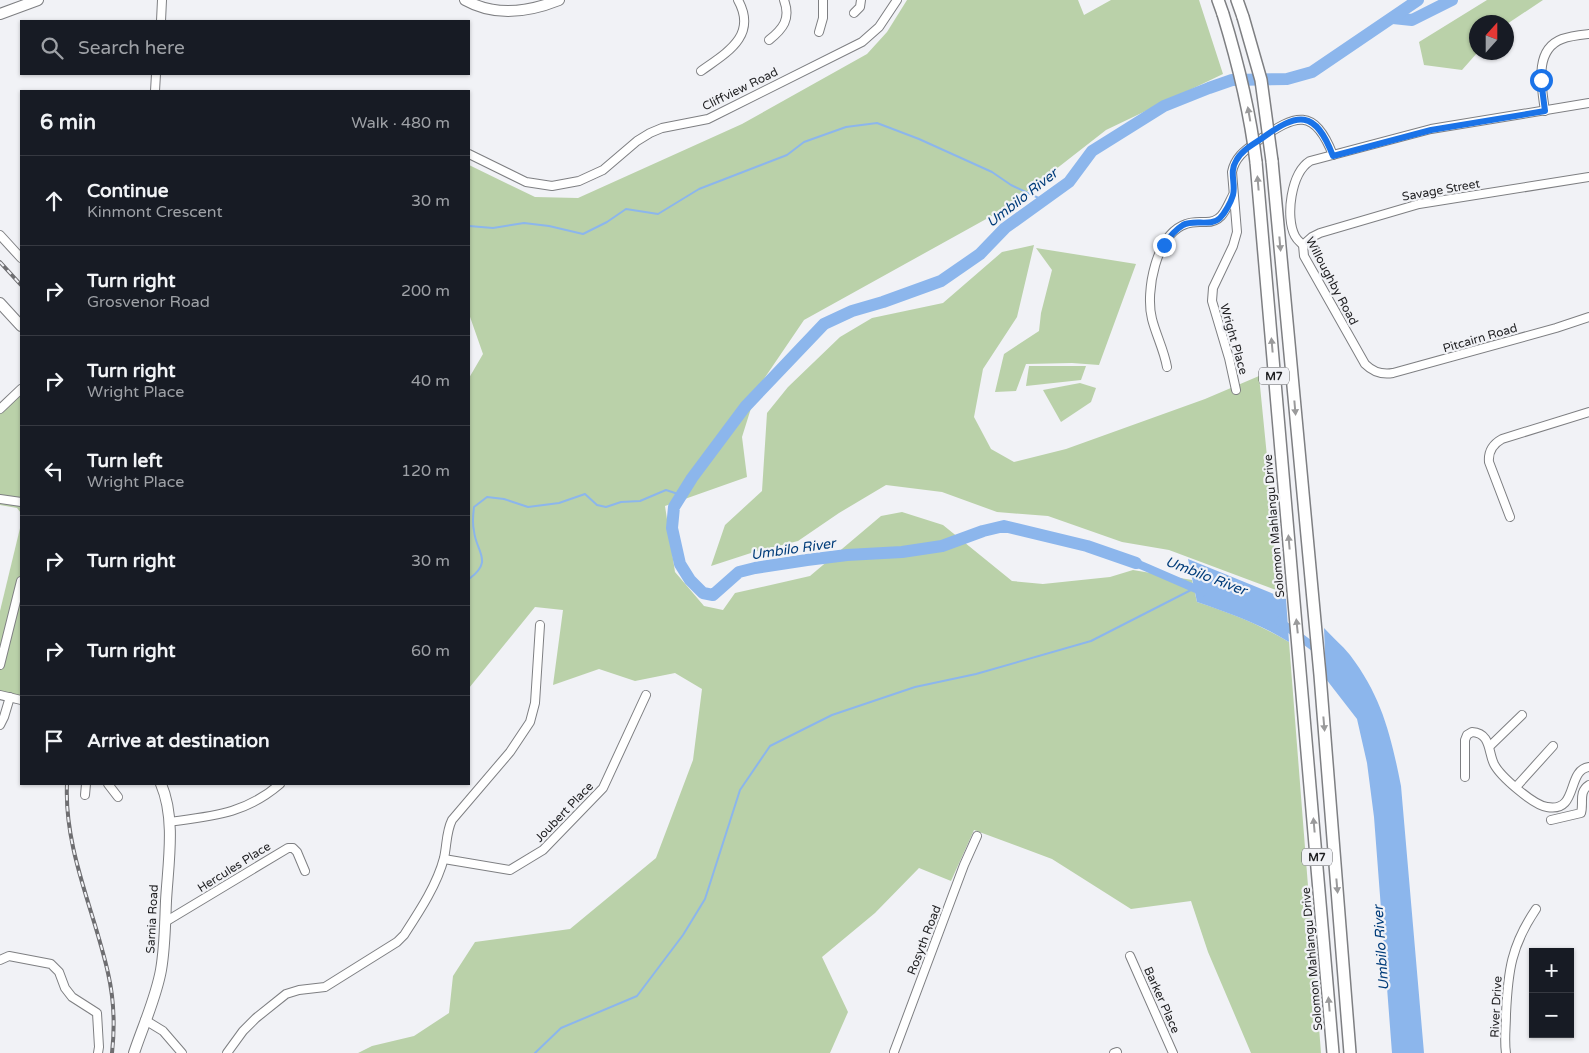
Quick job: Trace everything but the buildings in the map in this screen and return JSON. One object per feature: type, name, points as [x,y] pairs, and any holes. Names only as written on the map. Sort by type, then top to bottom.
[{"type":"highway","name":"Solomon Mahlangu Drive","points":[[1218,0],[1242,81],[1256,162],[1333,1053]]},
{"type":"highway","name":"M7","points":[[1237,0],[1261,80],[1272,161],[1320,675],[1350,1053]]},
{"type":"main road","points":[[0,14],[38,0]]},
{"type":"main road","points":[[465,0],[487,9],[501,11],[532,9],[560,0]]},
{"type":"main road","points":[[0,303],[20,325]]},
{"type":"main road","name":"Sarnia Road","points":[[134,1053],[161,971],[169,822],[165,793],[161,785]]},
{"type":"street","points":[[161,20],[162,0]]},
{"type":"street","points":[[701,71],[731,49],[741,36],[745,14],[738,0]]},
{"type":"street","points":[[769,40],[780,31],[785,23],[787,12],[784,0]]},
{"type":"street","points":[[819,32],[823,18],[823,0]]},
{"type":"street","points":[[854,13],[860,7],[861,0]]},
{"type":"street","name":"Cliffview Road","points":[[470,154],[526,182],[552,186],[579,180],[602,170],[650,133],[662,128],[708,119],[862,42],[879,27],[898,0]]},
{"type":"street","points":[[1545,111],[1541,70],[1547,51],[1561,39],[1589,34]]},
{"type":"street","points":[[155,90],[156,75]]},
{"type":"street","name":"Willoughby Road","points":[[1376,372],[1364,364],[1304,256],[1303,245],[1292,230],[1291,197],[1302,168],[1308,162],[1431,130],[1589,104]]},
{"type":"street","name":"Wright Place","points":[[1236,390],[1229,358],[1212,301],[1214,288],[1235,240],[1237,225],[1232,172],[1239,156],[1285,123],[1300,120],[1312,123],[1323,133],[1333,156]]},
{"type":"street","name":"Savage Street","points":[[1303,245],[1320,233],[1402,208],[1589,177]]},
{"type":"street","points":[[1167,367],[1151,311],[1151,279],[1157,257],[1171,236],[1183,225],[1193,222],[1213,222],[1220,218],[1233,194]]},
{"type":"street","points":[[0,235],[20,257]]},
{"type":"street","name":"Pitcairn Road","points":[[1376,372],[1393,373],[1440,361],[1589,317]]},
{"type":"street","points":[[0,409],[20,390]]},
{"type":"street","points":[[1510,516],[1489,462],[1489,454],[1493,446],[1502,439],[1589,412]]},
{"type":"street","points":[[0,499],[20,502]]},
{"type":"street","points":[[0,666],[20,585]]},
{"type":"street","points":[[227,1053],[256,1018],[286,994],[299,990],[325,987],[404,936],[436,880],[444,859],[447,833],[452,820],[510,752],[530,722],[535,704],[540,625]]},
{"type":"street","points":[[0,694],[20,700]]},
{"type":"street","name":"Joubert Place","points":[[444,859],[510,870],[543,850],[603,788],[646,695]]},
{"type":"street","points":[[0,725],[10,697]]},
{"type":"street","points":[[1490,746],[1522,715]]},
{"type":"street","points":[[1465,777],[1465,740],[1467,735],[1472,732],[1477,732],[1490,746],[1494,765],[1516,787],[1537,804],[1548,808],[1555,808],[1567,800],[1578,772],[1586,767]]},
{"type":"street","points":[[1516,787],[1552,746]]},
{"type":"street","points":[[85,795],[86,785]]},
{"type":"street","points":[[109,785],[118,796]]},
{"type":"street","points":[[169,822],[221,814],[243,808],[272,792],[279,785]]},
{"type":"street","points":[[1551,820],[1580,813],[1582,795],[1589,785]]},
{"type":"street","name":"Rosyth Road","points":[[895,1053],[964,865],[977,836]]},
{"type":"street","name":"Hercules Place","points":[[165,922],[288,848],[293,848],[297,852],[305,871]]},
{"type":"street","name":"River Drive","points":[[1506,1053],[1509,968],[1523,932],[1536,909]]},
{"type":"street","points":[[0,960],[9,956],[51,964],[60,972],[68,993],[72,998],[97,1013],[98,1053]]},
{"type":"street","name":"Barker Place","points":[[1130,956],[1173,1053]]},
{"type":"street","points":[[145,1020],[163,1031],[182,1053]]},
{"type":"green space","points":[[907,0],[1078,0],[1084,15],[1111,0],[1199,0],[1223,74],[1106,130],[1006,208],[804,320],[757,389],[742,437],[747,477],[665,506],[675,572],[704,606],[723,610],[735,593],[810,576],[881,516],[902,512],[943,525],[1012,581],[1043,584],[1110,577],[1133,570],[1192,580],[1197,602],[1244,619],[1289,642],[1321,1053],[1251,1053],[1208,952],[1191,901],[1131,909],[1052,859],[974,830],[951,881],[919,868],[875,913],[822,957],[848,1012],[830,1053],[358,1053],[372,1046],[414,1036],[449,1013],[453,976],[475,942],[570,929],[656,858],[693,760],[702,689],[675,673],[635,681],[599,669],[553,685],[563,610],[535,607],[470,687],[470,376],[483,354],[470,317],[470,165],[535,197],[578,198],[742,124],[867,54],[887,32]]},
{"type":"green space","points":[[1487,0],[1543,0],[1514,19],[1514,15],[1469,15],[1469,60],[1471,60],[1462,70],[1424,65],[1419,42]]},
{"type":"green space","points":[[1034,245],[1017,317],[983,369],[974,417],[991,449],[1014,462],[1066,449],[1205,399],[1259,376],[1273,517],[1276,590],[1169,550],[1122,542],[1048,516],[997,512],[942,492],[886,485],[839,513],[798,541],[754,552],[711,566],[725,525],[762,491],[767,413],[788,387],[840,337],[872,318],[943,303],[1002,252]]},
{"type":"green space","points":[[1036,248],[1136,264],[1099,365],[1072,363],[1026,364],[1016,391],[995,392],[1004,354],[1039,331],[1041,313],[1052,270]]},
{"type":"green space","points":[[1029,366],[1086,366],[1081,380],[1026,386]]},
{"type":"green space","points":[[1080,383],[1096,388],[1091,402],[1061,422],[1043,390]]},
{"type":"green space","points":[[20,392],[20,512],[17,508],[0,505],[0,411]]},
{"type":"green space","points":[[20,528],[20,703],[0,697],[0,611]]},
{"type":"water","points":[[1188,559],[1286,599],[1289,642],[1256,624],[1197,602]]},
{"type":"water","points":[[1324,628],[1350,655],[1370,686],[1384,718],[1393,750],[1401,786],[1424,1053],[1392,1053],[1374,817],[1367,763],[1357,719],[1326,679]]},
{"type":"waterway","name":"Umbilo River","points":[[1136,563],[1087,546],[1004,526],[983,531],[942,546],[902,552],[847,555],[755,568],[739,572],[713,595],[703,593],[690,580],[680,564],[672,528],[674,507],[692,478],[745,407],[824,324],[852,311],[941,281],[980,254],[1005,228],[1069,182],[1092,151],[1164,106],[1232,80],[1287,79],[1312,72],[1418,0]]},
{"type":"waterway","points":[[1393,18],[1412,20],[1452,0]]},
{"type":"waterway","points":[[470,226],[493,228],[524,223],[549,226],[583,234],[607,222],[626,209],[658,214],[699,189],[787,155],[804,142],[846,127],[877,123],[919,139],[992,172],[1011,185],[1043,200]]},
{"type":"waterway","points":[[470,578],[481,567],[482,561],[473,528],[474,507],[487,497],[504,499],[528,507],[559,503],[585,494],[597,505],[606,507],[621,502],[640,501],[666,490],[681,495]]},
{"type":"waterway","name":"Umbilo River","points":[[1136,563],[1203,592]]},
{"type":"waterway","points":[[535,1053],[561,1028],[637,996],[683,935],[705,899],[740,790],[770,746],[832,715],[915,687],[976,674],[1091,641],[1193,589]]},
{"type":"waterway","name":"Umbilo River","points":[[1279,621],[1320,652]]},
{"type":"railway","points":[[0,262],[20,284]]},
{"type":"railway","points":[[67,785],[67,808],[75,856],[102,949],[112,993],[112,1053]]},
{"type":"route","points":[[1164,245],[1171,236],[1187,223],[1213,222],[1220,218],[1233,194],[1232,172],[1236,160],[1242,153],[1285,123],[1306,120],[1318,127],[1323,133],[1333,156],[1431,130],[1545,111],[1541,80]]}]
